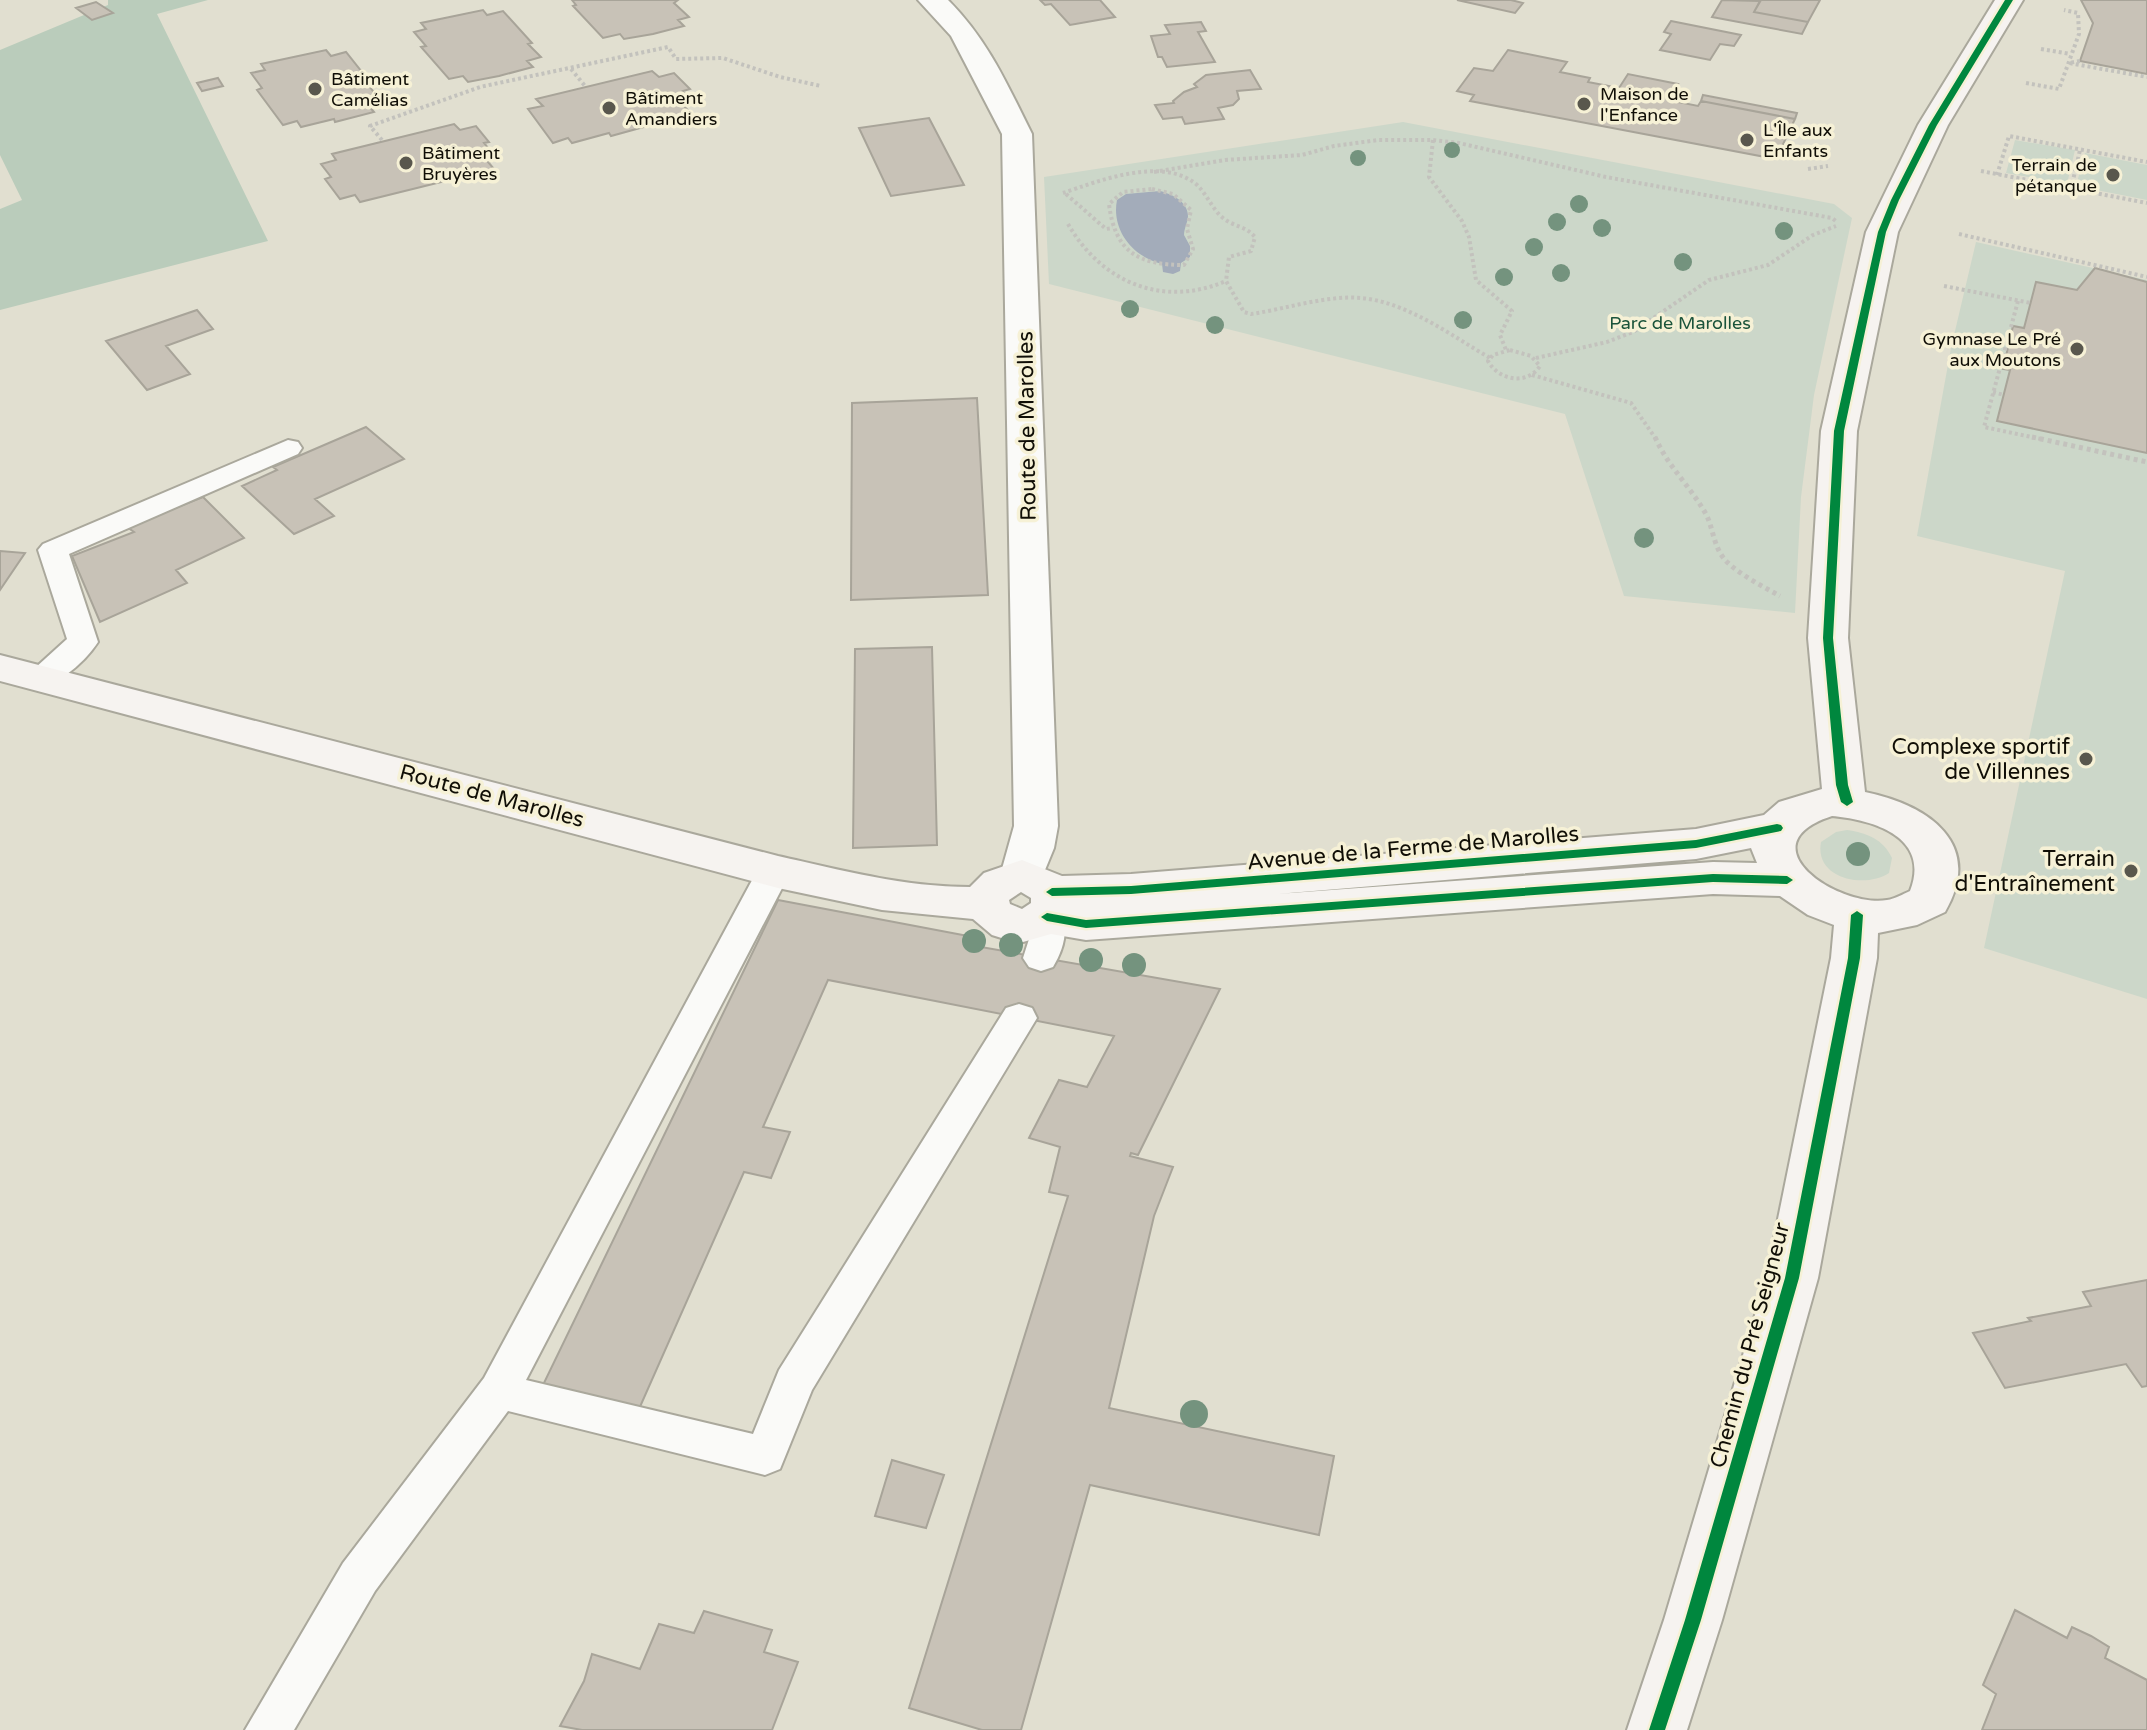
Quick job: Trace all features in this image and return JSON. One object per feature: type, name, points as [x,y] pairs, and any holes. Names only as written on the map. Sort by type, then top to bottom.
[{"type":"street","name":"Route de Marolles","points":[[0,668],[774,871],[882,894],[988,903],[998,918],[1011,924],[1030,925],[1040,910],[1032,848],[1036,826],[1017,134],[963,31],[932,0]]},
{"type":"street","points":[[1847,802],[1842,785],[1828,638],[1839,431],[1882,232],[1933,125],[2009,0]]},
{"type":"street","points":[[1847,802],[1881,809],[1904,820],[1923,835],[1935,852],[1940,870],[1929,901],[1907,912],[1883,917],[1857,915],[1830,908],[1806,896],[1787,880],[1772,845],[1783,820],[1808,805],[1847,802]]},
{"type":"street","name":"Avenue de la Ferme de Marolles","points":[[1040,910],[1131,890],[1680,846],[1777,828]]},
{"type":"street","points":[[1040,910],[1086,924],[1713,878],[1787,880]]},
{"type":"street","name":"Chemin du Pré Seigneur","points":[[1657,1730],[1693,1620],[1792,1278],[1854,958],[1857,915]]},
{"type":"lane","points":[[40,678],[83,642],[53,550],[288,448]]},
{"type":"lane","points":[[268,1730],[359,1577],[499,1391],[774,871]]},
{"type":"lane","points":[[499,1391],[765,1456],[794,1383],[1019,1018]]},
{"type":"path","points":[[2026,83],[2059,89],[2079,34],[2078,13],[2064,10]]},
{"type":"path","points":[[382,140],[370,126],[480,87],[668,47],[676,59],[723,58],[780,77],[821,86]]},
{"type":"path","points":[[2041,49],[2070,54]]},
{"type":"path","points":[[2069,63],[2080,61]]},
{"type":"path","points":[[2069,63],[2147,77]]},
{"type":"path","points":[[571,69],[585,86]]},
{"type":"path","points":[[1997,175],[2009,136],[2147,162]]},
{"type":"path","points":[[1065,193],[1085,184],[1225,160],[1302,155],[1334,146],[1378,140],[1433,140],[1459,143],[1606,177],[1832,218],[1840,224],[1813,235],[1768,265],[1709,280],[1633,332],[1607,342],[1536,358]]},
{"type":"path","points":[[1433,140],[1429,177],[1462,221],[1469,237],[1476,280],[1512,311],[1500,335],[1506,350]]},
{"type":"path","points":[[2071,189],[2080,150]]},
{"type":"path","points":[[1808,169],[1828,166]]},
{"type":"path","points":[[1981,171],[2147,203]]},
{"type":"path","points":[[1154,172],[1190,179],[1205,192],[1224,219],[1246,225],[1255,237],[1251,251],[1229,257],[1226,281],[1244,312],[1251,314],[1362,298],[1428,324],[1490,358]]},
{"type":"path","points":[[1153,189],[1174,194],[1191,210],[1187,229],[1193,249],[1184,265],[1142,261],[1122,245],[1113,228],[1109,204],[1123,192],[1153,189]]},
{"type":"path","points":[[1065,193],[1065,203]]},
{"type":"path","points":[[1065,193],[1106,229],[1113,228]]},
{"type":"path","points":[[1064,214],[1071,231],[1087,249],[1113,273],[1128,280],[1161,292],[1177,294],[1202,291],[1226,281]]},
{"type":"path","points":[[1959,234],[2147,277]]},
{"type":"path","points":[[1944,286],[2031,303]]},
{"type":"path","points":[[2018,301],[1984,427],[2147,462]]},
{"type":"path","points":[[1490,358],[1506,350],[1525,352],[1536,358],[1540,366],[1532,375]]},
{"type":"path","points":[[1490,358],[1491,368],[1503,376],[1517,379],[1532,375],[1631,403],[1652,429],[1664,458],[1707,517],[1713,540],[1725,560],[1748,578],[1786,599]]},
{"type":"path","points":[[1993,392],[2004,395]]},
{"type":"green space","points":[[108,0],[208,0],[157,14],[268,241],[0,310],[0,209],[22,200],[0,155],[0,50],[108,5]]},
{"type":"green space","name":"Parc de Marolles","points":[[1403,122],[1834,204],[1852,218],[1814,395],[1801,497],[1795,613],[1624,596],[1565,414],[1049,284],[1044,177]]},
{"type":"green space","name":"Terrain de pétanque","points":[[2015,140],[2075,150],[2067,184],[2006,173]]},
{"type":"green space","name":"Terrain de pétanque","points":[[2085,153],[2147,165],[2147,200],[2076,186]]},
{"type":"green space","name":"Complexe sportif de Villennes","points":[[1976,242],[2147,280],[2147,999],[1984,948],[2065,571],[1917,536],[1951,348]]},
{"type":"green space","points":[[1847,830],[1868,835],[1884,846],[1892,858],[1889,873],[1879,878],[1855,880],[1833,872],[1825,865],[1821,842],[1836,832]]},
{"type":"water","points":[[1160,191],[1178,199],[1187,211],[1184,235],[1190,246],[1190,257],[1181,263],[1180,271],[1173,274],[1163,272],[1162,264],[1133,249],[1117,222],[1117,200],[1126,194]]},
{"type":"building","points":[[572,0],[678,0],[674,3],[689,17],[678,20],[684,26],[653,34],[624,39],[620,34],[603,38],[573,6],[576,5]]},
{"type":"building","points":[[1040,0],[1100,0],[1115,17],[1070,25],[1051,4],[1045,5]]},
{"type":"building","points":[[1457,0],[1511,0],[1523,3],[1515,13]]},
{"type":"building","points":[[1722,0],[1760,1],[1754,12],[1808,22],[1802,34],[1712,17]]},
{"type":"building","points":[[1761,0],[1820,0],[1808,22],[1754,12]]},
{"type":"building","points":[[2081,0],[2147,0],[2147,74],[2080,61],[2093,23]]},
{"type":"building","points":[[96,2],[113,13],[92,20],[76,8]]},
{"type":"building","points":[[483,10],[487,15],[503,11],[541,57],[527,61],[533,67],[499,76],[468,82],[463,76],[449,79],[421,47],[426,46],[414,32],[426,29],[421,23]]},
{"type":"building","points":[[1671,21],[1741,35],[1734,46],[1720,44],[1710,60],[1660,50],[1671,34],[1664,32]]},
{"type":"building","points":[[1201,22],[1206,31],[1198,32],[1215,62],[1167,67],[1162,57],[1158,57],[1151,36],[1170,34],[1165,25]]},
{"type":"building","name":"Bâtiment Camélias","points":[[326,50],[331,56],[346,52],[381,101],[368,105],[374,112],[335,122],[334,119],[301,127],[297,121],[283,125],[257,90],[262,88],[251,73],[265,70],[261,64]]},
{"type":"building","name":"Maison de l'Enfance","points":[[1508,50],[1567,62],[1560,72],[1590,78],[1588,82],[1619,88],[1628,74],[1678,84],[1668,100],[1698,106],[1701,101],[1795,119],[1776,159],[1470,101],[1474,95],[1457,91],[1474,68],[1493,71]]},
{"type":"building","points":[[1250,70],[1261,89],[1237,91],[1239,99],[1233,105],[1218,108],[1224,119],[1185,124],[1182,117],[1163,119],[1155,105],[1174,103],[1184,92],[1197,87],[1194,84],[1206,75]]},
{"type":"building","name":"Bâtiment Amandiers","points":[[652,71],[659,77],[674,73],[690,89],[683,91],[695,104],[684,106],[691,114],[611,136],[609,133],[572,143],[568,138],[553,143],[528,109],[543,106],[536,99]]},
{"type":"building","points":[[218,78],[223,86],[202,91],[197,83]]},
{"type":"building","points":[[1703,95],[1797,113],[1795,119],[1701,101]]},
{"type":"building","points":[[929,118],[964,185],[891,196],[859,128]]},
{"type":"building","name":"Bâtiment Bruyères","points":[[454,124],[460,130],[476,126],[497,159],[488,162],[494,169],[360,202],[355,195],[340,199],[325,179],[331,177],[321,164],[336,160],[332,154]]},
{"type":"building","name":"Gymnase Le Pré aux Moutons","points":[[2095,268],[2147,282],[2147,453],[1997,421],[2010,370],[2003,369],[2013,326],[2024,328],[2036,282],[2077,290]]},
{"type":"building","points":[[197,310],[213,329],[166,346],[190,374],[147,390],[106,341]]},
{"type":"building","points":[[977,398],[988,595],[851,600],[852,403]]},
{"type":"building","points":[[366,427],[404,459],[315,499],[334,516],[294,534],[242,486],[277,470],[273,467]]},
{"type":"building","points":[[203,497],[244,538],[176,570],[187,583],[100,622],[72,556],[134,532],[127,527]]},
{"type":"building","points":[[0,551],[25,553],[0,590]]},
{"type":"building","points":[[932,647],[937,845],[853,848],[855,649]]},
{"type":"building","points":[[778,900],[968,936],[964,944],[1220,989],[1138,1155],[1131,1153],[1130,1156],[1173,1167],[1154,1216],[1109,1408],[1334,1456],[1319,1535],[1090,1485],[1021,1730],[982,1730],[909,1708],[1068,1196],[1049,1192],[1060,1147],[1029,1138],[1059,1080],[1087,1087],[1114,1036],[828,980],[763,1127],[790,1132],[771,1178],[744,1172],[639,1409],[542,1387]]},
{"type":"building","points":[[2147,1280],[2147,1386],[2142,1387],[2126,1364],[2005,1388],[1973,1333],[2091,1306],[2083,1292]]},
{"type":"building","points":[[892,1460],[944,1475],[926,1528],[875,1516]]},
{"type":"building","points":[[2015,1610],[2067,1638],[2072,1627],[2091,1636],[2109,1647],[2105,1658],[2147,1680],[2147,1730],[1982,1730],[1996,1694],[1983,1685]]},
{"type":"building","points":[[704,1611],[772,1630],[764,1652],[798,1662],[772,1730],[582,1730],[560,1726],[584,1681],[592,1654],[640,1669],[659,1624],[694,1633]]},
{"type":"cycle path","points":[[1847,802],[1842,785],[1828,638],[1839,431],[1882,232],[1933,125],[2009,0]]},
{"type":"cycle path","points":[[1052,892],[1131,890],[1696,844],[1777,828]]},
{"type":"cycle path","points":[[1047,917],[1086,924],[1713,878],[1787,880]]},
{"type":"cycle path","points":[[1657,1730],[1693,1620],[1792,1278],[1854,958],[1857,915]]},
{"type":"place","name":"Bâtiment Camélias","points":[[315,89]]},
{"type":"place","name":"Maison de l'Enfance","points":[[1584,104]]},
{"type":"place","name":"Bâtiment Amandiers","points":[[609,108]]},
{"type":"place","name":"L'Île aux Enfants","points":[[1747,140]]},
{"type":"place","name":"Bâtiment Bruyères","points":[[406,163]]},
{"type":"place","name":"Terrain de pétanque","points":[[2113,175]]},
{"type":"place","name":"Gymnase Le Pré aux Moutons","points":[[2077,349]]},
{"type":"place","name":"Complexe sportif de Villennes","points":[[2086,759]]},
{"type":"place","name":"Terrain d'Entraînement","points":[[2131,871]]}]
